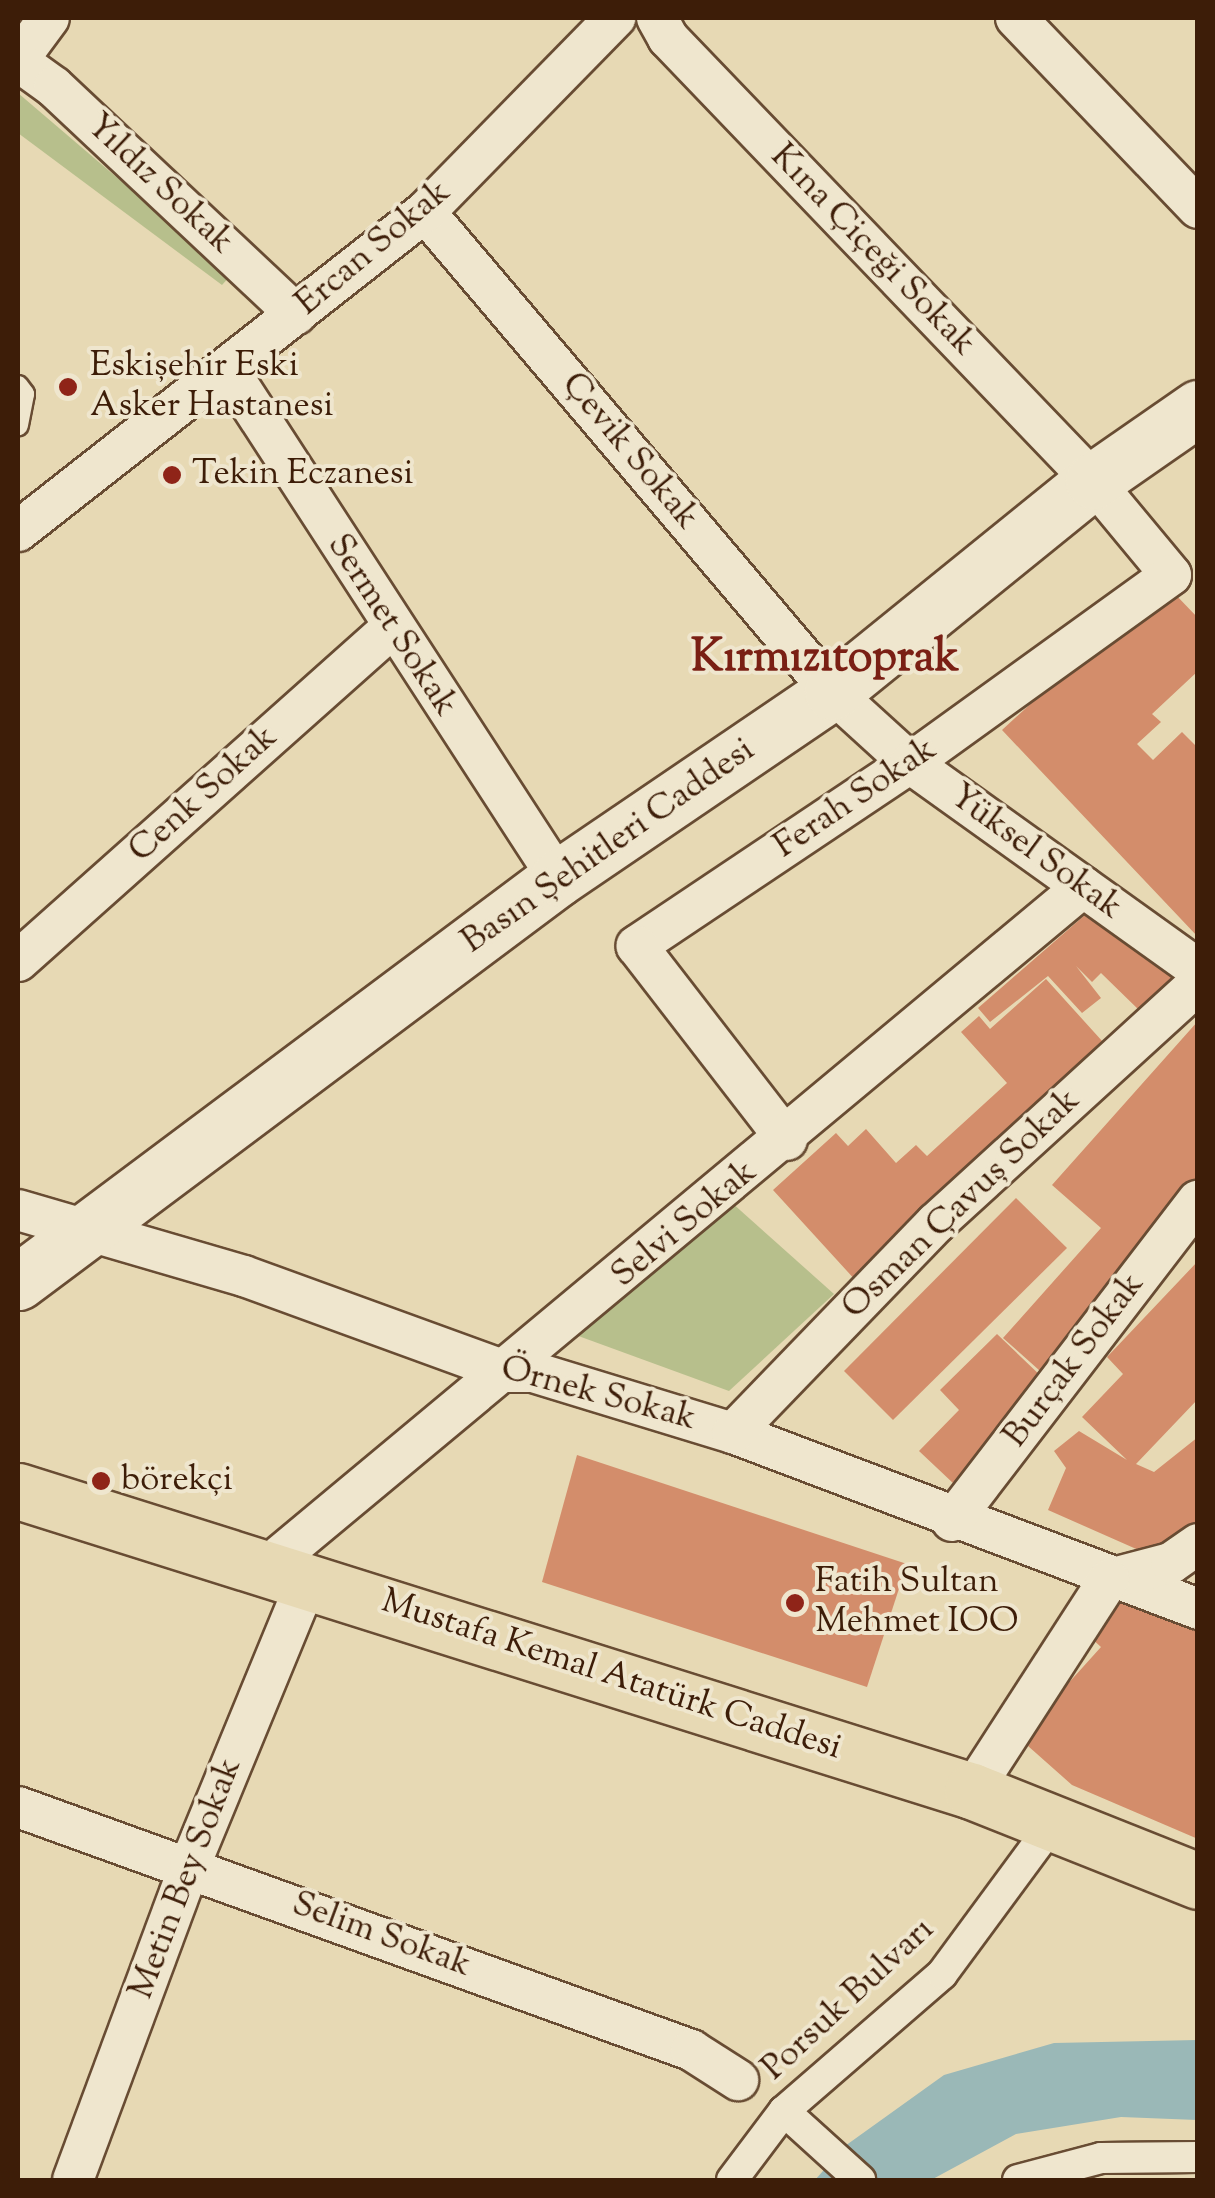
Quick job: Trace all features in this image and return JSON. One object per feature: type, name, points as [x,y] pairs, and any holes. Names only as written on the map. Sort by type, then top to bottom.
[{"type":"main road","name":"Basın Şehitleri Caddesi","points":[[18,1282],[80,1230],[558,878],[832,692],[1093,481],[1198,408]]},
{"type":"main road","name":"Mustafa Kemal Atatürk Caddesi","points":[[19,1495],[295,1567],[972,1790],[1198,1882]]},
{"type":"street","points":[[18,61],[49,18]]},
{"type":"street","name":"Ercan Sokak","points":[[18,531],[228,371],[426,212],[616,18]]},
{"type":"street","name":"Kına Çiçeği Sokak","points":[[657,18],[668,38],[1093,481]]},
{"type":"street","points":[[1016,18],[1198,208]]},
{"type":"street","name":"Yıldız Sokak","points":[[18,61],[54,88],[296,314]]},
{"type":"street","name":"Çevik Sokak","points":[[426,212],[832,692]]},
{"type":"street","name":"Sermet Sokak","points":[[228,371],[391,628],[558,878]]},
{"type":"street","name":"Ferah Sokak","points":[[787,1140],[637,946],[910,763],[1171,574],[1093,481]]},
{"type":"street","name":"Cenk Sokak","points":[[18,961],[391,628]]},
{"type":"street","name":"Yüksel Sokak","points":[[832,692],[910,763],[1198,969]]},
{"type":"street","name":"Selvi Sokak","points":[[295,1567],[508,1372],[1083,887]]},
{"type":"street","name":"Osman Çavuş Sokak","points":[[734,1433],[936,1223],[1198,984]]},
{"type":"street","name":"Burçak Sokak","points":[[952,1521],[1198,1200]]},
{"type":"street","name":"Örnek Sokak","points":[[18,1210],[244,1276],[508,1372],[533,1372],[734,1433],[952,1521],[1198,1609]]},
{"type":"street","points":[[972,1790],[1109,1579],[1172,1563],[1198,1544]]},
{"type":"street","name":"Metin Bey Sokak","points":[[73,2180],[295,1567]]},
{"type":"street","name":"Selim Sokak","points":[[18,1806],[190,1865],[691,2050],[738,2080]]},
{"type":"street","name":"Porsuk Bulvarı","points":[[732,2180],[784,2111],[942,1974],[1052,1825]]},
{"type":"street","points":[[784,2111],[860,2180]]},
{"type":"street","points":[[1018,2180],[1101,2158],[1198,2157]]},
{"type":"lane","points":[[18,386],[24,394],[18,425]]},
{"type":"green space","points":[[18,93],[231,275],[222,285],[18,133]]},
{"type":"green space","points":[[722,1194],[834,1294],[729,1391],[562,1330]]},
{"type":"water","points":[[1197,2040],[1197,2120],[1121,2117],[1016,2134],[931,2180],[815,2180],[845,2146],[944,2075],[1054,2043]]},
{"type":"building","points":[[1150,568],[1198,618],[1198,671],[1152,714],[1161,722],[1137,744],[1153,760],[1182,732],[1198,748],[1198,937],[1002,730],[1038,697],[1026,685]]},
{"type":"building","points":[[1116,888],[1190,963],[1141,1012],[1101,973],[1092,982],[1076,966],[1101,998],[1082,1013],[1048,976],[990,1022],[978,1008]]},
{"type":"building","points":[[1046,979],[1122,1063],[868,1294],[773,1190],[836,1133],[848,1146],[866,1129],[896,1163],[916,1145],[927,1156],[1007,1083],[961,1032],[979,1016],[990,1029]]},
{"type":"building","points":[[1198,1021],[1198,1211],[1049,1379],[1003,1338],[1101,1228],[1052,1185]]},
{"type":"building","points":[[1016,1198],[1067,1248],[893,1420],[844,1371]]},
{"type":"building","points":[[1198,1261],[1198,1399],[1136,1464],[1154,1472],[1198,1437],[1198,1550],[1177,1567],[1048,1510],[1066,1468],[1054,1451],[1079,1431],[1127,1460],[1082,1417],[1123,1374],[1107,1357]]},
{"type":"building","points":[[997,1334],[1066,1400],[971,1500],[919,1451],[959,1410],[940,1390]]},
{"type":"building","points":[[577,1455],[907,1564],[867,1687],[542,1582]]},
{"type":"building","points":[[1146,1575],[1198,1599],[1198,1839],[1072,1785],[1019,1738],[1101,1647],[1090,1637]]},
{"type":"place","name":"Eskişehir Eski Asker Hastanesi","points":[[68,387]]},
{"type":"place","name":"Tekin Eczanesi","points":[[172,475]]},
{"type":"place","name":"börekçi","points":[[101,1481]]},
{"type":"place","name":"Fatih Sultan Mehmet IOO","points":[[795,1603]]},
{"type":"district","name":"Kırmızıtoprak","points":[[825,660]]}]
